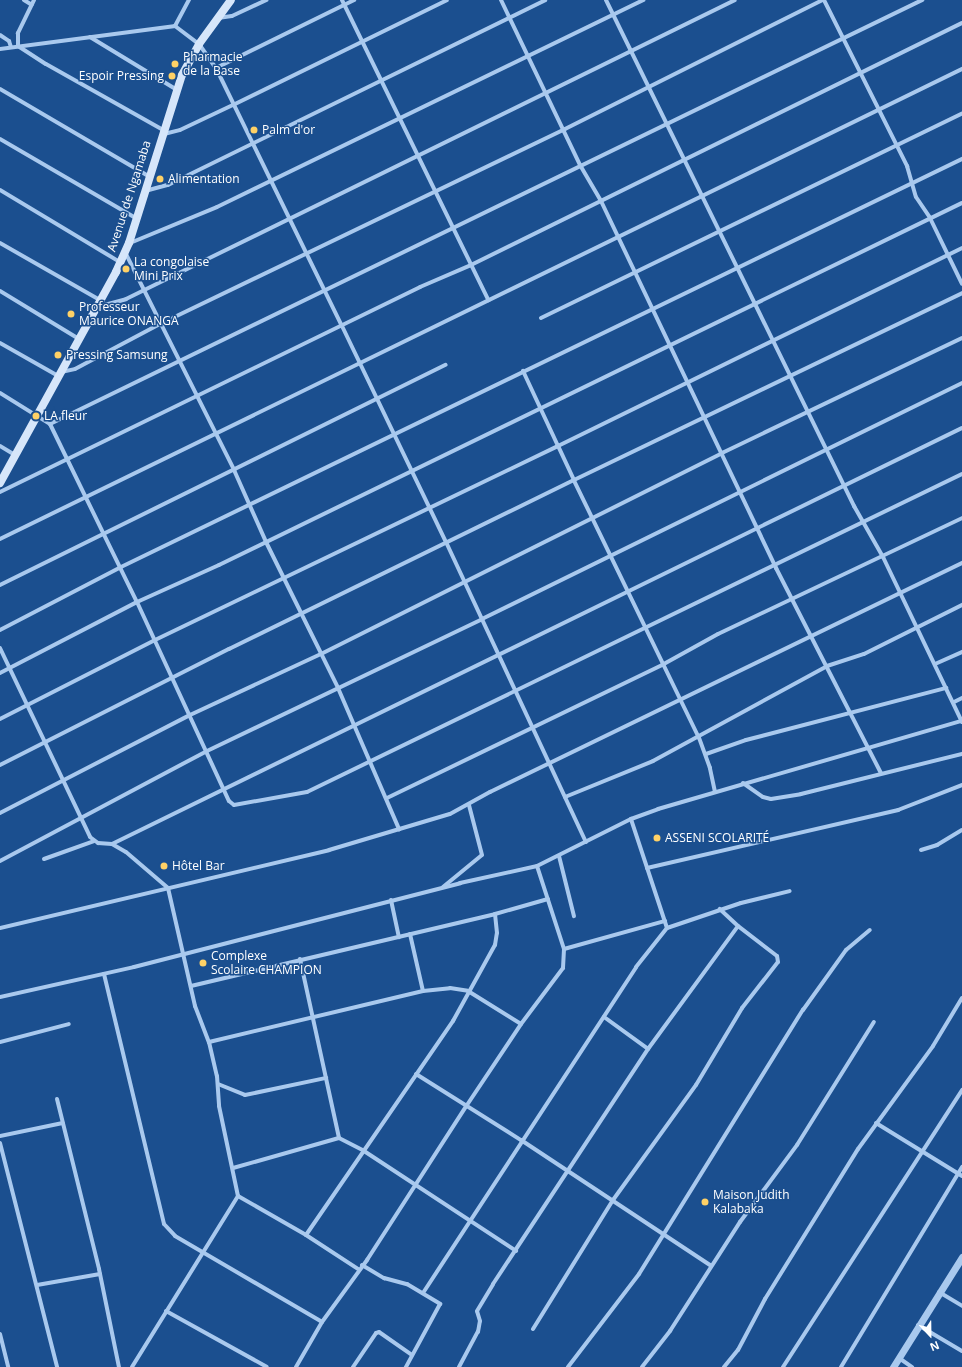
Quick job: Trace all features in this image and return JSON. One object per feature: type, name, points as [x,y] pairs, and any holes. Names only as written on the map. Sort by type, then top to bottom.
[{"type":"main road","name":"Avenue de Ngamaba","points":[[0,483],[99,304],[125,252],[162,132],[177,90],[199,44],[231,0]]},
{"type":"street","points":[[24,0],[32,5]]},
{"type":"street","points":[[18,46],[18,33],[34,0]]},
{"type":"street","points":[[176,26],[189,0]]},
{"type":"street","points":[[218,18],[232,16],[266,0]]},
{"type":"street","points":[[342,0],[401,118],[488,300]]},
{"type":"street","points":[[216,68],[354,0]]},
{"type":"street","points":[[18,46],[59,72],[162,132],[180,130],[447,0]]},
{"type":"street","points":[[502,0],[527,55],[547,91],[565,129],[580,165],[601,201],[651,308],[760,529],[774,564],[870,748],[881,773]]},
{"type":"street","points":[[144,191],[168,185],[381,79],[545,0]]},
{"type":"street","points":[[0,998],[104,974],[442,887],[537,866],[631,819],[743,783],[962,722],[954,702],[772,339],[756,302],[702,195],[686,158],[606,0]]},
{"type":"street","points":[[129,243],[217,207],[527,55],[643,0]]},
{"type":"street","points":[[0,242],[99,304],[116,303],[418,156],[547,91],[736,0]]},
{"type":"street","points":[[0,343],[59,374],[75,369],[160,324],[565,129],[823,0],[907,166],[918,201],[930,218],[962,284]]},
{"type":"street","points":[[50,424],[178,360],[324,291],[667,122],[922,0]]},
{"type":"street","points":[[0,492],[471,265],[686,158],[962,24]]},
{"type":"street","points":[[0,49],[176,26],[199,44],[216,68],[411,471],[430,507],[586,842]]},
{"type":"street","points":[[0,35],[9,41],[11,47]]},
{"type":"street","points":[[89,37],[177,90]]},
{"type":"street","points":[[0,539],[85,496],[216,434],[618,237],[878,108],[962,69]]},
{"type":"street","points":[[0,89],[148,176]]},
{"type":"street","points":[[540,318],[962,114]]},
{"type":"street","points":[[0,139],[136,218]]},
{"type":"street","points":[[0,630],[121,567],[651,308],[962,159]]},
{"type":"street","points":[[0,190],[120,262]]},
{"type":"street","points":[[0,673],[137,602],[266,542],[756,302],[962,203]]},
{"type":"street","points":[[0,719],[155,640],[558,446],[772,339],[962,248]]},
{"type":"street","points":[[125,252],[196,397],[234,470],[266,542],[338,688],[387,798],[399,829]]},
{"type":"street","points":[[0,291],[79,338]]},
{"type":"street","points":[[0,766],[171,678],[302,615],[446,542],[962,293]]},
{"type":"street","points":[[0,813],[190,715],[321,654],[722,453],[962,338]]},
{"type":"street","points":[[0,585],[446,365]]},
{"type":"street","points":[[523,371],[574,480],[647,629],[662,665],[706,754],[715,792]]},
{"type":"street","points":[[0,861],[80,816],[207,751],[482,619],[962,383]]},
{"type":"street","points":[[0,393],[38,414],[50,424],[121,567],[229,801],[234,805],[278,796],[299,796],[515,691],[647,629],[774,564],[962,474]]},
{"type":"street","points":[[112,844],[628,590],[760,529],[845,485],[962,428]]},
{"type":"street","points":[[0,446],[15,456]]},
{"type":"street","points":[[387,798],[662,665],[718,634],[962,518]]},
{"type":"street","points":[[0,928],[329,850],[441,817],[469,805],[550,763],[680,702],[962,563]]},
{"type":"street","points":[[565,797],[614,778],[698,738],[827,666],[864,654],[962,605]]},
{"type":"street","points":[[0,648],[28,704],[80,816],[94,841]]},
{"type":"street","points":[[935,664],[962,652]]},
{"type":"street","points":[[706,754],[746,740],[852,714],[946,688]]},
{"type":"street","points":[[954,702],[962,698]]},
{"type":"street","points":[[743,783],[763,797],[771,799],[801,794],[962,754]]},
{"type":"street","points":[[647,868],[782,839],[898,810],[962,785]]},
{"type":"street","points":[[442,887],[482,855],[469,805]]},
{"type":"street","points":[[631,819],[667,928]]},
{"type":"street","points":[[921,850],[937,845],[962,830]]},
{"type":"street","points":[[44,859],[94,841],[112,844],[126,852],[168,888],[195,1006],[209,1042],[218,1084],[219,1106],[238,1196],[132,1367]]},
{"type":"street","points":[[559,856],[574,916]]},
{"type":"street","points":[[296,1367],[322,1322],[415,1186],[467,1105],[522,1024],[563,968],[564,949],[537,866]]},
{"type":"street","points":[[423,1293],[521,1140],[636,967],[667,928],[720,909],[790,891]]},
{"type":"street","points":[[191,986],[495,914],[548,899]]},
{"type":"street","points":[[391,900],[399,937]]},
{"type":"street","points":[[533,1329],[613,1200],[696,1084],[742,1008],[778,962],[777,956],[738,926],[720,909]]},
{"type":"street","points":[[306,1234],[444,1035],[495,944],[497,933],[495,914]]},
{"type":"street","points":[[564,949],[665,921]]},
{"type":"street","points":[[459,1367],[478,1332],[480,1321],[477,1311],[648,1049],[738,926]]},
{"type":"street","points":[[568,1367],[617,1306],[665,1234],[803,1010],[846,950],[870,930]]},
{"type":"street","points":[[410,934],[422,991]]},
{"type":"street","points":[[300,959],[339,1138]]},
{"type":"street","points":[[104,974],[164,1224],[174,1236],[322,1322]]},
{"type":"street","points":[[209,1042],[238,1033],[312,1018],[422,991],[450,988],[468,991],[522,1024]]},
{"type":"street","points":[[724,1367],[738,1350],[765,1299],[876,1123],[933,1046],[962,998]]},
{"type":"street","points":[[604,1017],[648,1049]]},
{"type":"street","points":[[642,1367],[670,1331],[710,1265],[797,1145],[874,1022]]},
{"type":"street","points":[[0,1042],[69,1024]]},
{"type":"street","points":[[416,1074],[521,1140],[710,1265]]},
{"type":"street","points":[[218,1084],[245,1095],[326,1078]]},
{"type":"street","points":[[783,1367],[962,1090]]},
{"type":"street","points":[[57,1099],[100,1274],[120,1367]]},
{"type":"street","points":[[0,1136],[63,1123]]},
{"type":"street","points":[[876,1123],[960,1175]]},
{"type":"street","points":[[233,1168],[339,1138],[364,1151],[469,1222],[516,1251]]},
{"type":"street","points":[[0,1143],[57,1367]]},
{"type":"street","points":[[841,1367],[960,1175],[962,1167]]},
{"type":"street","points":[[238,1196],[306,1234],[358,1269]]},
{"type":"street","points":[[893,1367],[917,1325],[962,1258]]},
{"type":"street","points":[[362,1265],[384,1278],[406,1284],[423,1293],[441,1306],[406,1367]]},
{"type":"street","points":[[37,1285],[100,1274]]},
{"type":"street","points":[[939,1292],[962,1306]]},
{"type":"street","points":[[166,1312],[267,1367]]},
{"type":"street","points":[[917,1325],[962,1351]]},
{"type":"street","points":[[353,1367],[376,1332],[379,1332],[412,1355]]},
{"type":"street","points":[[0,1334],[8,1367]]},
{"type":"street","points":[[899,1358],[912,1367]]},
{"type":"place","name":"Pharmacie de la Base","points":[[175,64]]},
{"type":"place","name":"Espoir Pressing","points":[[172,76]]},
{"type":"place","name":"Palm d'or","points":[[254,130]]},
{"type":"place","name":"Alimentation","points":[[160,179]]},
{"type":"place","name":"La congolaise Mini Prix","points":[[126,269]]},
{"type":"place","name":"Professeur Maurice ONANGA","points":[[71,314]]},
{"type":"place","name":"Pressing Samsung","points":[[58,355]]},
{"type":"place","name":"LA fleur","points":[[36,416]]},
{"type":"place","name":"ASSENI SCOLARITÉ","points":[[657,838]]},
{"type":"place","name":"Hôtel Bar","points":[[164,866]]},
{"type":"place","name":"Complexe Scolaire CHAMPION","points":[[203,963]]},
{"type":"place","name":"Maison Judith Kalabaka","points":[[705,1202]]}]
